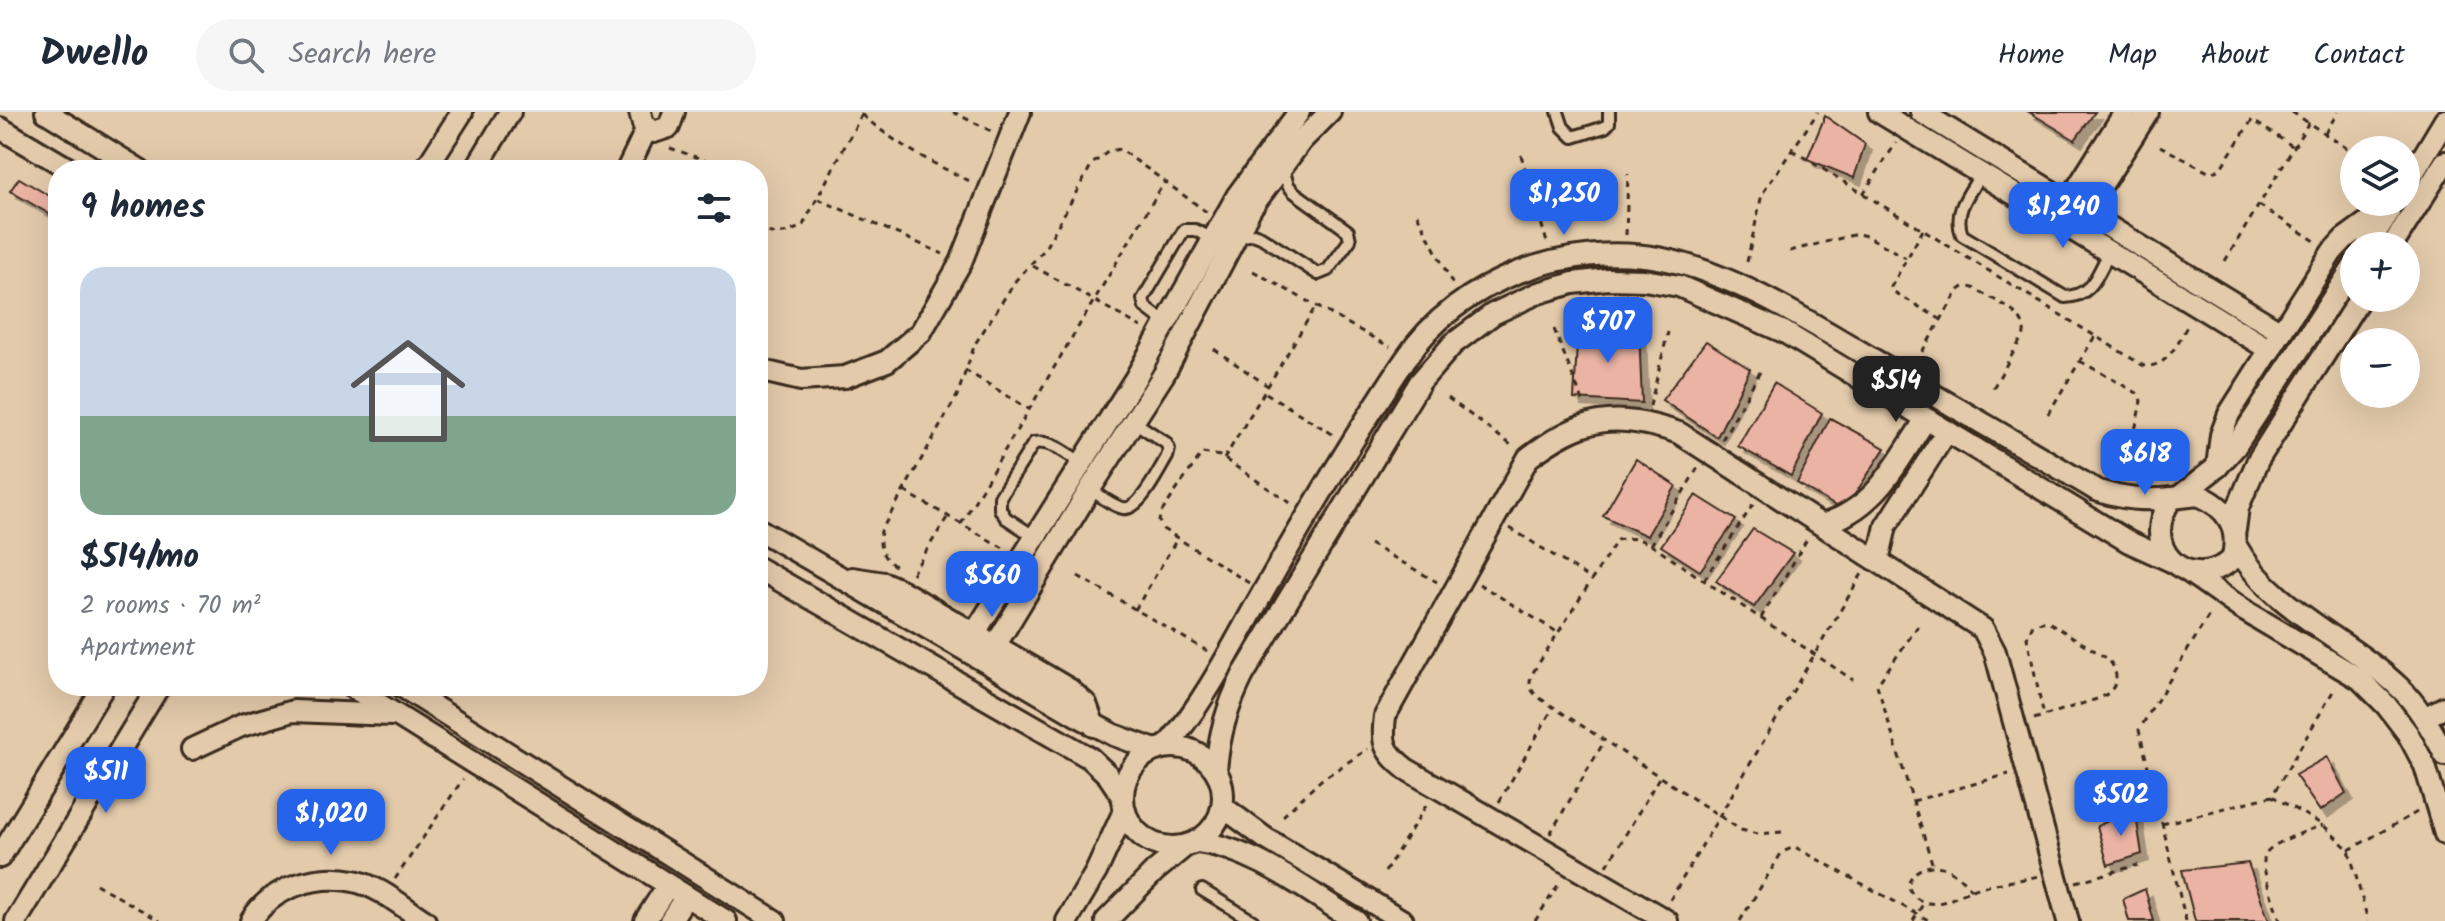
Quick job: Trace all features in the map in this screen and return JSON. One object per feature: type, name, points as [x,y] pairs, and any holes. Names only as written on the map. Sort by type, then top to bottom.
[{"type":"street","points":[[46,112],[124,160]]},
{"type":"street","points":[[431,160],[462,112]]},
{"type":"street","points":[[481,160],[510,112]]},
{"type":"street","points":[[630,160],[640,122],[654,132],[669,127],[674,112]]},
{"type":"street","points":[[768,372],[801,380],[845,377],[887,361],[921,332],[961,262],[1020,112]]},
{"type":"street","points":[[995,646],[1164,374],[1225,237],[1237,196],[1299,112]]},
{"type":"street","points":[[974,634],[1162,330],[1225,237],[1302,140],[1330,112]]},
{"type":"street","points":[[1879,112],[2270,350]]},
{"type":"street","points":[[1921,112],[2281,332]]},
{"type":"street","points":[[2065,226],[2125,112]]},
{"type":"street","points":[[2076,207],[2148,112]]},
{"type":"street","points":[[2420,162],[2445,120]]},
{"type":"street","points":[[0,128],[54,160]]},
{"type":"street","points":[[2401,232],[2445,162]]},
{"type":"street","points":[[2217,467],[2224,424],[2281,332],[2332,252],[2344,239],[2376,216]]},
{"type":"street","points":[[1067,921],[1096,872],[1123,804],[1127,776],[1138,760],[1161,748],[1208,692],[1263,592],[1407,357],[1433,327],[1462,303],[1505,278],[1552,261],[1589,255],[1664,259],[1714,276],[1794,313],[2096,490],[2120,498],[2146,501],[2198,495],[2214,502],[2227,514],[2235,538],[2259,580],[2402,689],[2424,718],[2445,755]]},
{"type":"street","points":[[1216,770],[1219,737],[1228,705],[1243,675],[1412,395],[1453,344],[1493,314],[1538,293],[1573,283],[1620,279],[1679,286],[1784,332],[2129,542],[2180,566],[2211,572],[2232,560],[2238,507],[2258,460],[2351,312]]},
{"type":"street","points":[[2340,287],[2235,447],[2217,467],[2163,510],[2159,537],[2164,551],[2180,566],[2221,595],[2360,679],[2386,705],[2408,734],[2425,766],[2445,834]]},
{"type":"street","points":[[1664,919],[1437,787],[1390,757],[1382,740],[1385,716],[1528,458],[1557,436],[1592,422],[1619,419],[1647,422],[1679,433],[1983,629],[1995,652],[2068,921]]},
{"type":"street","points":[[1820,524],[1851,514],[1875,494],[1926,419]]},
{"type":"street","points":[[1875,559],[1886,526],[1947,431]]},
{"type":"street","points":[[768,535],[1094,726],[1161,748],[1185,748],[1203,756],[1216,770],[1222,781],[1223,807],[1215,827],[1155,871],[1106,921]]},
{"type":"street","points":[[768,574],[1090,758],[1108,775],[1133,828],[1147,841],[1165,848],[1191,844],[1220,845],[1242,852],[1356,921]]},
{"type":"street","points":[[843,578],[884,583],[995,646],[1078,696],[1086,704],[1094,726]]},
{"type":"street","points":[[0,857],[98,696]]},
{"type":"street","points":[[16,921],[153,696]]},
{"type":"street","points":[[366,696],[726,921]]},
{"type":"street","points":[[417,696],[775,921]]},
{"type":"street","points":[[2424,718],[2445,707]]},
{"type":"street","points":[[192,749],[241,726],[293,711],[397,715]]},
{"type":"street","points":[[1223,807],[1265,838],[1403,921]]},
{"type":"street","points":[[251,921],[283,890],[319,878],[356,881],[425,921]]},
{"type":"street","points":[[645,921],[668,885]]},
{"type":"street","points":[[670,921],[686,896]]},
{"type":"lane","points":[[1558,112],[1563,127],[1573,137],[1605,127],[1609,123],[1609,112]]},
{"type":"lane","points":[[1162,330],[1145,307],[1143,299],[1184,230],[1225,237],[1261,237],[1318,274],[1328,270],[1350,240],[1348,231],[1294,192],[1288,185],[1283,166]]},
{"type":"lane","points":[[1981,174],[1959,213],[1958,224],[1962,235],[2065,297],[2078,296],[2089,290],[2109,253]]},
{"type":"lane","points":[[1090,489],[1128,509],[1138,502],[1167,457],[1169,449],[1166,443],[1133,421]]},
{"type":"lane","points":[[1035,537],[1006,518],[1000,509],[1000,497],[1034,443],[1052,445],[1082,463]]},
{"type":"lane","points":[[1202,890],[1253,921]]},
{"type":"path","points":[[953,112],[1009,140]]},
{"type":"path","points":[[1747,262],[1762,194],[1818,112]]},
{"type":"path","points":[[2292,112],[2340,143]]},
{"type":"path","points":[[2325,133],[2338,112]]},
{"type":"path","points":[[768,231],[777,234],[791,232],[803,225],[862,114],[890,139],[921,158],[990,190]]},
{"type":"path","points":[[2160,146],[2210,173],[2220,169],[2252,120],[2294,147]]},
{"type":"path","points":[[640,122],[710,160]]},
{"type":"path","points":[[2225,261],[2309,122]]},
{"type":"path","points":[[1863,194],[1905,128]]},
{"type":"path","points":[[900,569],[881,552],[878,542],[881,531],[957,396],[975,344],[1016,280],[1044,250],[1099,156],[1120,149],[1165,181],[1225,237]]},
{"type":"path","points":[[1521,155],[1552,261]]},
{"type":"path","points":[[1626,255],[1628,174]]},
{"type":"path","points":[[961,524],[1165,181]]},
{"type":"path","points":[[818,199],[961,262]]},
{"type":"path","points":[[2259,205],[2332,252]]},
{"type":"path","points":[[1417,214],[1462,303]]},
{"type":"path","points":[[1923,230],[1893,281],[1894,292],[1942,320]]},
{"type":"path","points":[[1790,251],[1857,234],[1867,236],[1906,258]]},
{"type":"path","points":[[1031,265],[1094,299],[1162,330]]},
{"type":"path","points":[[1253,271],[1407,357]]},
{"type":"path","points":[[1922,352],[1958,291],[1965,286],[2020,317],[2025,325],[2024,334],[1993,388]]},
{"type":"path","points":[[1224,459],[1316,306]]},
{"type":"path","points":[[1554,329],[1592,422]]},
{"type":"path","points":[[1647,422],[1668,332]]},
{"type":"path","points":[[2048,414],[2095,336]]},
{"type":"path","points":[[1214,349],[1268,386]]},
{"type":"path","points":[[2080,361],[2137,393],[2141,401],[2120,498]]},
{"type":"path","points":[[965,370],[1029,409]]},
{"type":"path","points":[[1651,545],[1761,370]]},
{"type":"path","points":[[1265,392],[1351,446]]},
{"type":"path","points":[[1448,398],[1528,458]]},
{"type":"path","points":[[1263,592],[1163,529],[1159,521],[1161,513],[1202,453],[1211,453],[1309,515]]},
{"type":"path","points":[[1704,580],[1763,488]]},
{"type":"path","points":[[903,491],[1022,559]]},
{"type":"path","points":[[911,576],[948,516]]},
{"type":"path","points":[[1495,518],[1591,579]]},
{"type":"path","points":[[1761,618],[1820,524]]},
{"type":"path","points":[[1782,832],[1749,833],[1719,816],[1553,708],[1531,691],[1529,682],[1557,632],[1617,540],[1629,537],[1651,545],[1853,680]]},
{"type":"path","points":[[1135,610],[1177,539]]},
{"type":"path","points":[[1370,544],[1459,583],[1557,632]]},
{"type":"path","points":[[1664,919],[1719,816],[1875,559]]},
{"type":"path","points":[[1078,576],[1224,661]]},
{"type":"path","points":[[2186,921],[2139,730],[2221,595]]},
{"type":"path","points":[[2015,725],[2044,716],[2109,694],[2115,686],[2115,667],[2108,659],[2047,621],[2033,624],[2027,638],[2044,716]]},
{"type":"path","points":[[1918,626],[1877,685],[1933,866]]},
{"type":"path","points":[[2272,796],[2345,670]]},
{"type":"path","points":[[1490,817],[1553,708]]},
{"type":"path","points":[[1283,816],[1321,780],[1382,740]]},
{"type":"path","points":[[1542,848],[1605,740]]},
{"type":"path","points":[[384,895],[474,763]]},
{"type":"path","points":[[1913,801],[2027,769]]},
{"type":"path","points":[[1598,881],[1660,776]]},
{"type":"path","points":[[1385,872],[1437,787]]},
{"type":"path","points":[[2162,824],[2272,796],[2323,825],[2349,850],[2368,921]]},
{"type":"path","points":[[2349,850],[2437,801]]},
{"type":"path","points":[[2280,921],[2263,865],[2265,854],[2273,847],[2323,825]]},
{"type":"path","points":[[1740,921],[1782,852],[1795,847],[1930,921]]},
{"type":"path","points":[[1535,921],[1571,865]]},
{"type":"path","points":[[1972,890],[1952,871],[1933,866],[1917,871],[1911,876],[1909,884],[1911,892],[1924,902],[1935,904],[1972,890],[2057,880],[2138,865]]},
{"type":"path","points":[[96,884],[160,921]]},
{"type":"path","points":[[1913,921],[1924,902]]},
{"type":"building","points":[[2029,112],[2095,112],[2075,140]]},
{"type":"building","points":[[1825,116],[1865,144],[1854,178],[1807,159]]},
{"type":"building","points":[[19,178],[48,195],[48,213],[10,191]]},
{"type":"building","points":[[1578,326],[1639,329],[1642,403],[1574,399]]},
{"type":"building","points":[[1706,341],[1750,369],[1717,437],[1662,400]]},
{"type":"building","points":[[1774,383],[1822,413],[1791,476],[1738,446]]},
{"type":"building","points":[[1830,418],[1885,448],[1844,511],[1797,483]]},
{"type":"building","points":[[1636,459],[1676,486],[1647,536],[1603,516]]},
{"type":"building","points":[[1696,495],[1736,520],[1700,571],[1661,546]]},
{"type":"building","points":[[1753,529],[1793,553],[1754,607],[1716,581]]},
{"type":"building","points":[[2327,757],[2346,793],[2320,811],[2295,775]]},
{"type":"building","points":[[2135,809],[2142,854],[2108,865],[2097,826]]},
{"type":"building","points":[[2248,863],[2269,921],[2195,921],[2182,870]]},
{"type":"building","points":[[2145,889],[2154,921],[2129,921],[2123,899]]}]
